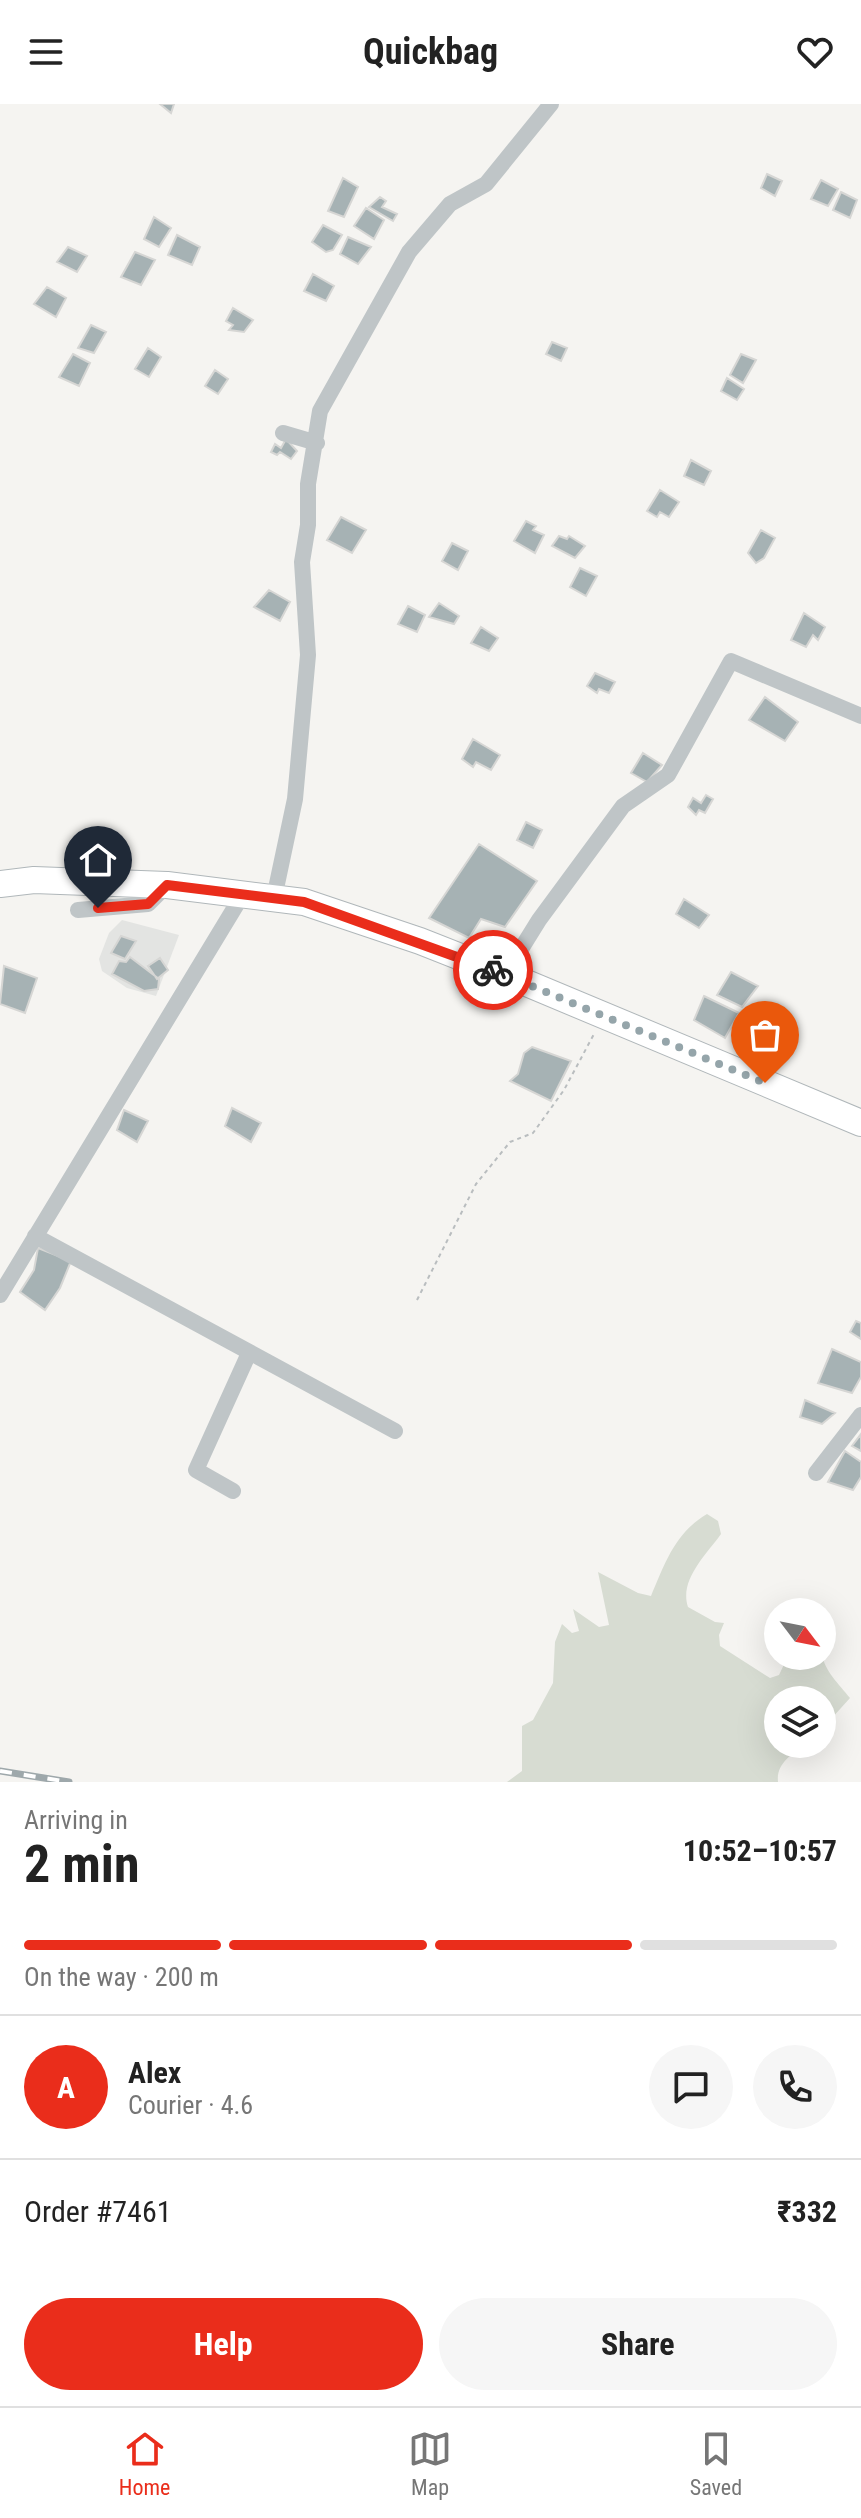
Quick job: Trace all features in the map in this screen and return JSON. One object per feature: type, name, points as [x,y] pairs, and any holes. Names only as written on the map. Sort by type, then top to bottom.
[{"type":"main road","points":[[0,884],[34,880],[167,885],[304,902],[420,941],[510,976],[861,1123]]},
{"type":"street","points":[[274,898],[295,799],[308,655],[302,562],[308,525],[308,484],[320,411],[409,252],[450,204],[486,184],[551,104]]},
{"type":"street","points":[[283,433],[317,443]]},
{"type":"street","points":[[510,976],[539,920],[623,806],[668,775],[731,661],[861,716]]},
{"type":"street","points":[[78,910],[148,904],[167,885]]},
{"type":"street","points":[[0,1295],[243,894]]},
{"type":"street","points":[[35,1236],[395,1431]]},
{"type":"street","points":[[233,1491],[196,1470],[249,1353]]},
{"type":"street","points":[[816,1473],[861,1415]]},
{"type":"path","points":[[417,1300],[476,1184],[510,1142],[533,1133],[564,1090],[599,1026]]},
{"type":"shaded area","points":[[122,920],[179,935],[156,996],[127,988],[102,971],[99,959],[109,933]]},
{"type":"shaded area","points":[[707,1514],[718,1521],[721,1534],[691,1578],[686,1597],[688,1607],[715,1622],[724,1623],[719,1635],[720,1646],[770,1678],[779,1675],[781,1670],[828,1670],[850,1698],[836,1714],[836,1686],[764,1686],[764,1758],[788,1758],[782,1765],[778,1782],[507,1782],[522,1771],[522,1726],[533,1720],[553,1683],[555,1642],[562,1624],[572,1633],[579,1631],[573,1609],[599,1627],[609,1625],[598,1572],[638,1593],[651,1596],[666,1561],[679,1540]]},
{"type":"building","points":[[160,104],[174,104],[171,113]]},
{"type":"building","points":[[767,174],[782,181],[775,196],[761,188]]},
{"type":"building","points":[[343,178],[358,187],[344,217],[328,211]]},
{"type":"building","points":[[821,180],[838,189],[828,206],[811,199]]},
{"type":"building","points":[[841,192],[857,200],[850,218],[833,210]]},
{"type":"building","points":[[380,197],[386,201],[382,207],[397,214],[393,221],[369,207]]},
{"type":"building","points":[[366,208],[384,220],[374,239],[354,226]]},
{"type":"building","points":[[154,217],[171,228],[159,247],[144,239]]},
{"type":"building","points":[[323,225],[342,235],[333,250],[326,252],[312,242]]},
{"type":"building","points":[[177,235],[200,247],[192,265],[168,255]]},
{"type":"building","points":[[348,237],[371,247],[358,264],[340,254]]},
{"type":"building","points":[[68,247],[87,256],[77,272],[57,262]]},
{"type":"building","points":[[135,252],[155,260],[141,285],[121,277]]},
{"type":"building","points":[[313,274],[334,286],[326,301],[304,291]]},
{"type":"building","points":[[47,287],[66,298],[56,317],[34,304]]},
{"type":"building","points":[[233,308],[253,320],[244,332],[229,330],[233,325],[226,321]]},
{"type":"building","points":[[91,325],[106,332],[94,353],[78,348]]},
{"type":"building","points":[[552,342],[567,348],[561,361],[546,354]]},
{"type":"building","points":[[148,348],[161,357],[149,377],[135,369]]},
{"type":"building","points":[[73,354],[90,363],[79,386],[59,377]]},
{"type":"building","points":[[741,354],[756,360],[743,383],[730,375]]},
{"type":"building","points":[[215,370],[228,379],[218,394],[205,386]]},
{"type":"building","points":[[727,378],[744,389],[737,400],[721,391]]},
{"type":"building","points":[[286,439],[297,451],[291,459],[280,452],[277,455],[271,452],[275,444],[281,448]]},
{"type":"building","points":[[691,460],[711,471],[704,485],[684,476]]},
{"type":"building","points":[[660,490],[679,502],[669,517],[660,512],[657,517],[647,511]]},
{"type":"building","points":[[341,517],[366,530],[352,553],[327,540]]},
{"type":"building","points":[[526,521],[536,526],[533,530],[544,535],[535,553],[514,541]]},
{"type":"building","points":[[761,530],[775,538],[764,558],[756,563],[748,553]]},
{"type":"building","points":[[559,536],[567,539],[569,536],[585,546],[575,558],[552,546]]},
{"type":"building","points":[[452,543],[468,551],[458,570],[442,561]]},
{"type":"building","points":[[580,568],[597,576],[586,596],[570,587]]},
{"type":"building","points":[[269,590],[290,602],[280,621],[254,607]]},
{"type":"building","points":[[439,603],[459,616],[454,624],[429,617]]},
{"type":"building","points":[[408,606],[425,615],[417,632],[398,624]]},
{"type":"building","points":[[804,613],[825,627],[818,640],[813,635],[806,647],[791,640]]},
{"type":"building","points":[[481,627],[498,638],[489,651],[471,643]]},
{"type":"building","points":[[595,673],[615,682],[609,693],[599,689],[597,693],[587,686]]},
{"type":"building","points":[[765,697],[798,722],[785,741],[749,720]]},
{"type":"building","points":[[473,739],[500,755],[491,770],[476,762],[473,767],[462,759]]},
{"type":"building","points":[[643,753],[662,765],[647,782],[631,773]]},
{"type":"building","points":[[706,795],[713,799],[705,813],[699,810],[696,815],[688,807],[693,798],[701,803]]},
{"type":"building","points":[[526,822],[542,830],[533,848],[517,840]]},
{"type":"building","points":[[479,844],[537,881],[505,927],[481,919],[469,938],[429,918]]},
{"type":"building","points":[[684,899],[709,915],[699,928],[676,914]]},
{"type":"building","points":[[121,936],[136,941],[125,959],[111,953]]},
{"type":"building","points":[[130,957],[159,979],[158,989],[144,991],[112,974],[119,961],[126,962]]},
{"type":"building","points":[[160,958],[168,970],[157,979],[148,966]]},
{"type":"building","points":[[4,966],[37,978],[25,1013],[0,1004]]},
{"type":"building","points":[[731,972],[758,986],[742,1007],[717,995]]},
{"type":"building","points":[[704,996],[739,1013],[725,1038],[694,1020]]},
{"type":"building","points":[[532,1047],[571,1061],[551,1101],[510,1081],[518,1074],[524,1053]]},
{"type":"building","points":[[232,1108],[261,1123],[251,1142],[225,1126]]},
{"type":"building","points":[[124,1110],[148,1121],[137,1142],[117,1130]]},
{"type":"building","points":[[38,1248],[71,1261],[60,1288],[45,1310],[20,1292],[34,1270]]},
{"type":"building","points":[[856,1321],[861,1323],[861,1339],[850,1332]]},
{"type":"building","points":[[832,1349],[861,1362],[861,1377],[852,1393],[818,1383]]},
{"type":"building","points":[[805,1400],[835,1413],[822,1424],[800,1417]]},
{"type":"building","points":[[861,1434],[861,1451],[852,1446]]},
{"type":"building","points":[[845,1451],[861,1462],[861,1477],[853,1490],[828,1482]]},
{"type":"railway","points":[[0,1771],[69,1782]]},
{"type":"way so far","points":[[493,970],[765,1083]]},
{"type":"route","points":[[98,908],[148,904],[167,885],[304,902],[420,941],[493,970]]}]
